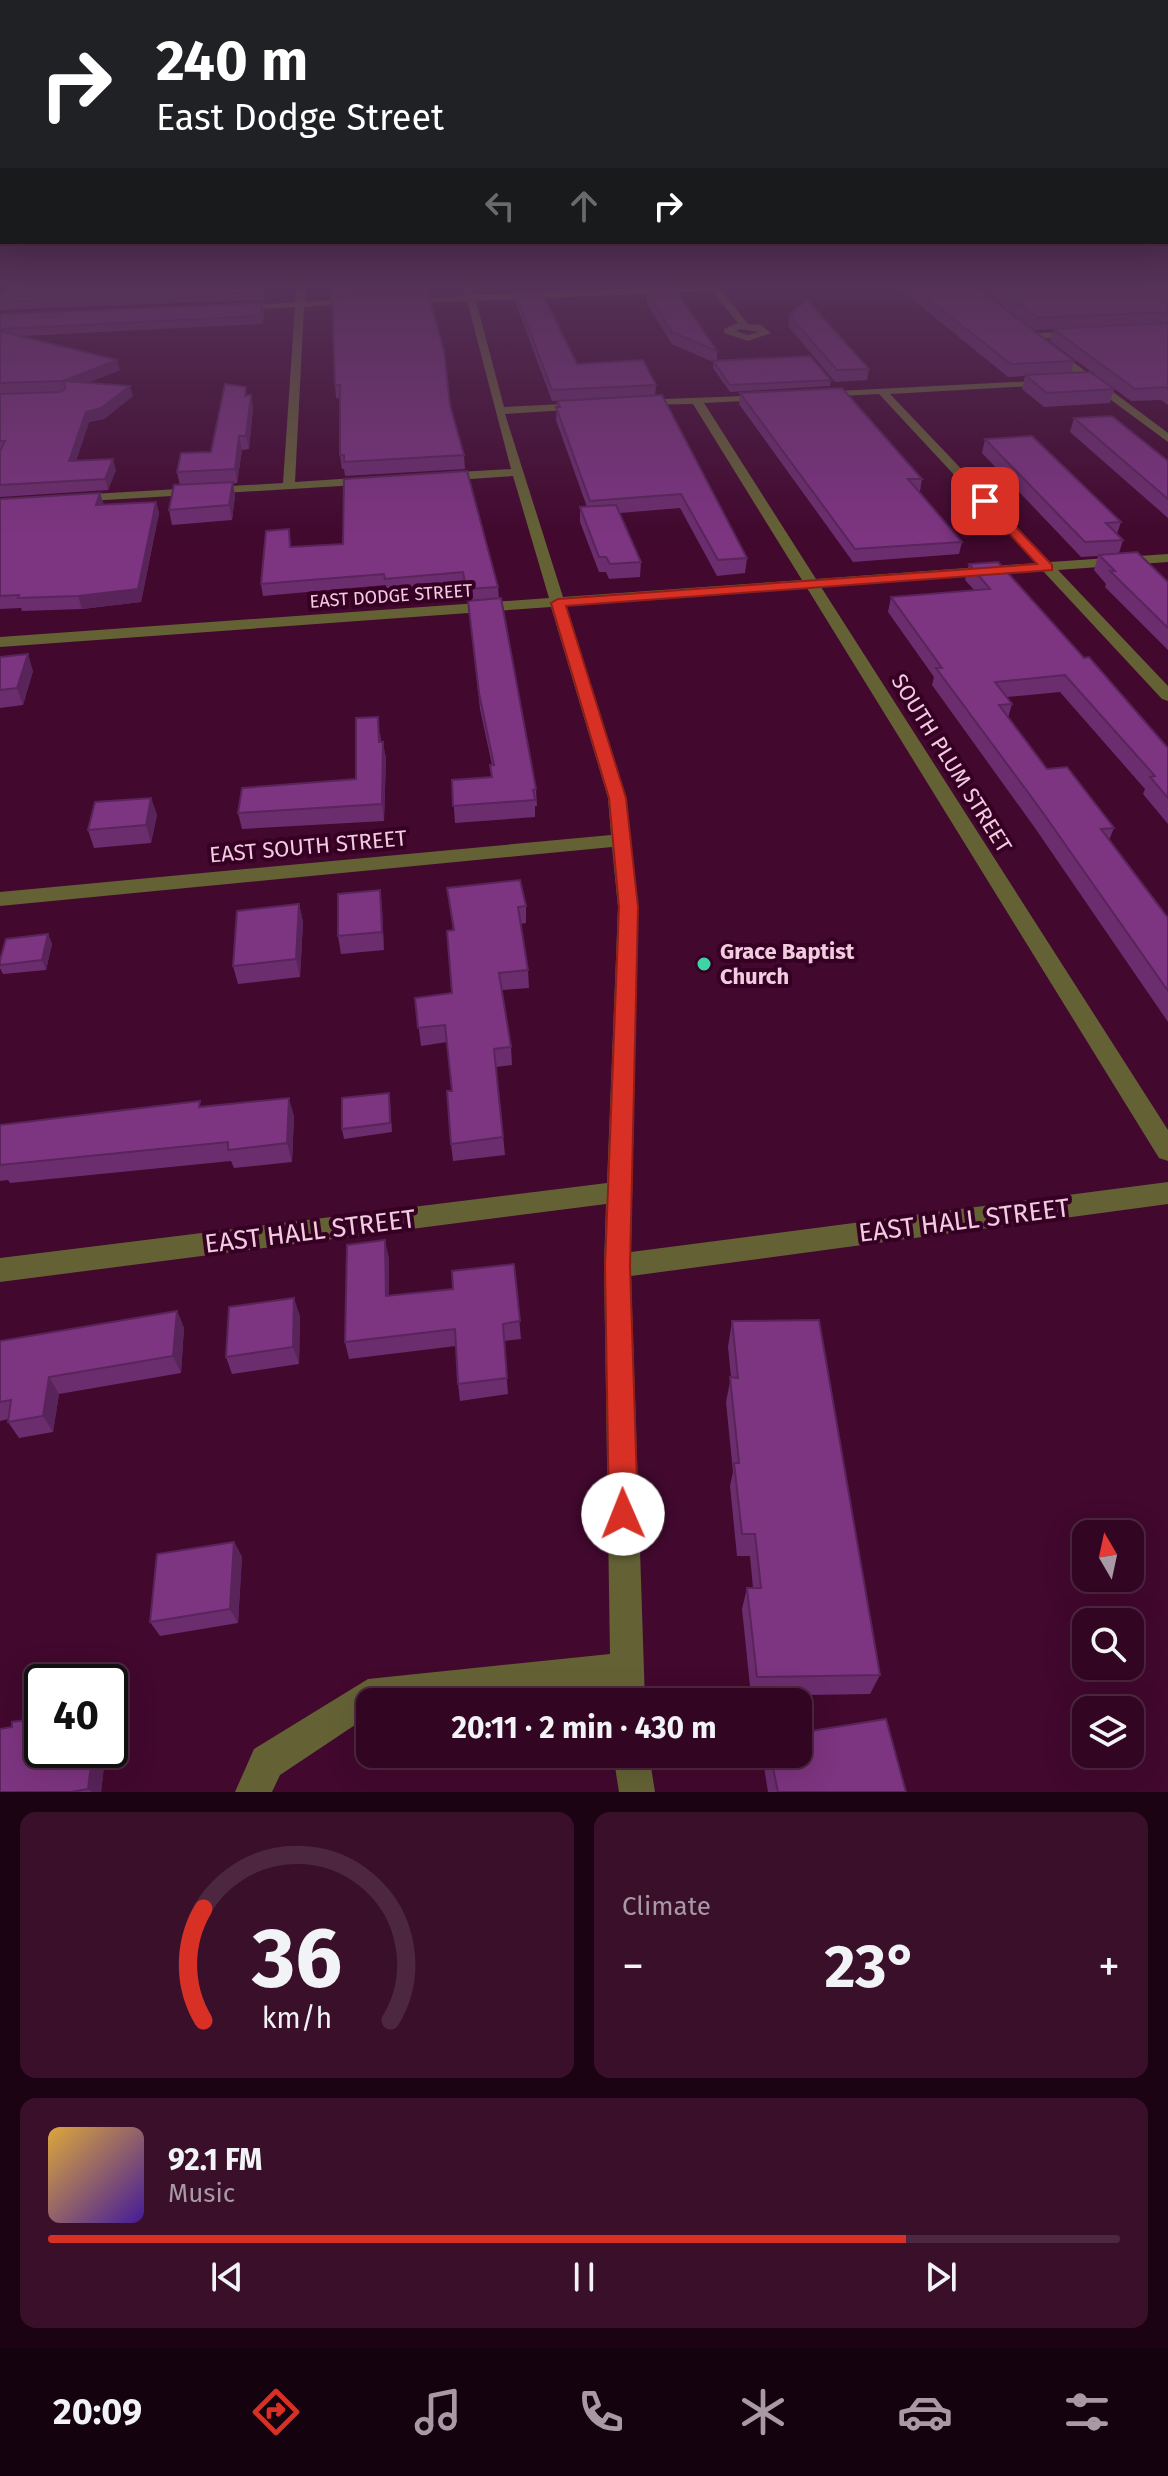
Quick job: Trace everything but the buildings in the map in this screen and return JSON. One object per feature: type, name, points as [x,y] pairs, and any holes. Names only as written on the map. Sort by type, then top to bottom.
[{"type":"street","points":[[289,486],[295,369]]},
{"type":"street","points":[[253,1792],[267,1762],[368,1696],[628,1686],[617,1266],[628,907],[617,798],[488,369]]},
{"type":"street","points":[[1075,369],[1168,439]]},
{"type":"street","points":[[1075,380],[1089,379]]},
{"type":"street","points":[[804,395],[1060,381]]},
{"type":"street","points":[[881,390],[1168,696]]},
{"type":"street","points":[[619,404],[773,396]]},
{"type":"street","name":"SOUTH PLUM STREET","points":[[696,400],[1168,1151]]},
{"type":"street","points":[[499,411],[589,406]]},
{"type":"street","points":[[1144,421],[1168,419]]},
{"type":"street","points":[[426,478],[518,472]]},
{"type":"street","points":[[61,500],[381,480]]},
{"type":"street","name":"EAST DODGE STREET","points":[[0,642],[1168,558]]},
{"type":"street","name":"EAST SOUTH STREET","points":[[0,899],[621,840]]},
{"type":"street","name":"EAST HALL STREET","points":[[0,1270],[619,1192]]},
{"type":"street","name":"EAST HALL STREET","points":[[617,1266],[1168,1193]]},
{"type":"street","points":[[633,1768],[637,1792]]},
{"type":"place","name":"Grace Baptist Church","points":[[704,964]]},
{"type":"route","points":[[623,1514],[617,1266],[628,907],[617,798],[558,603],[1047,567],[985,501]]}]
